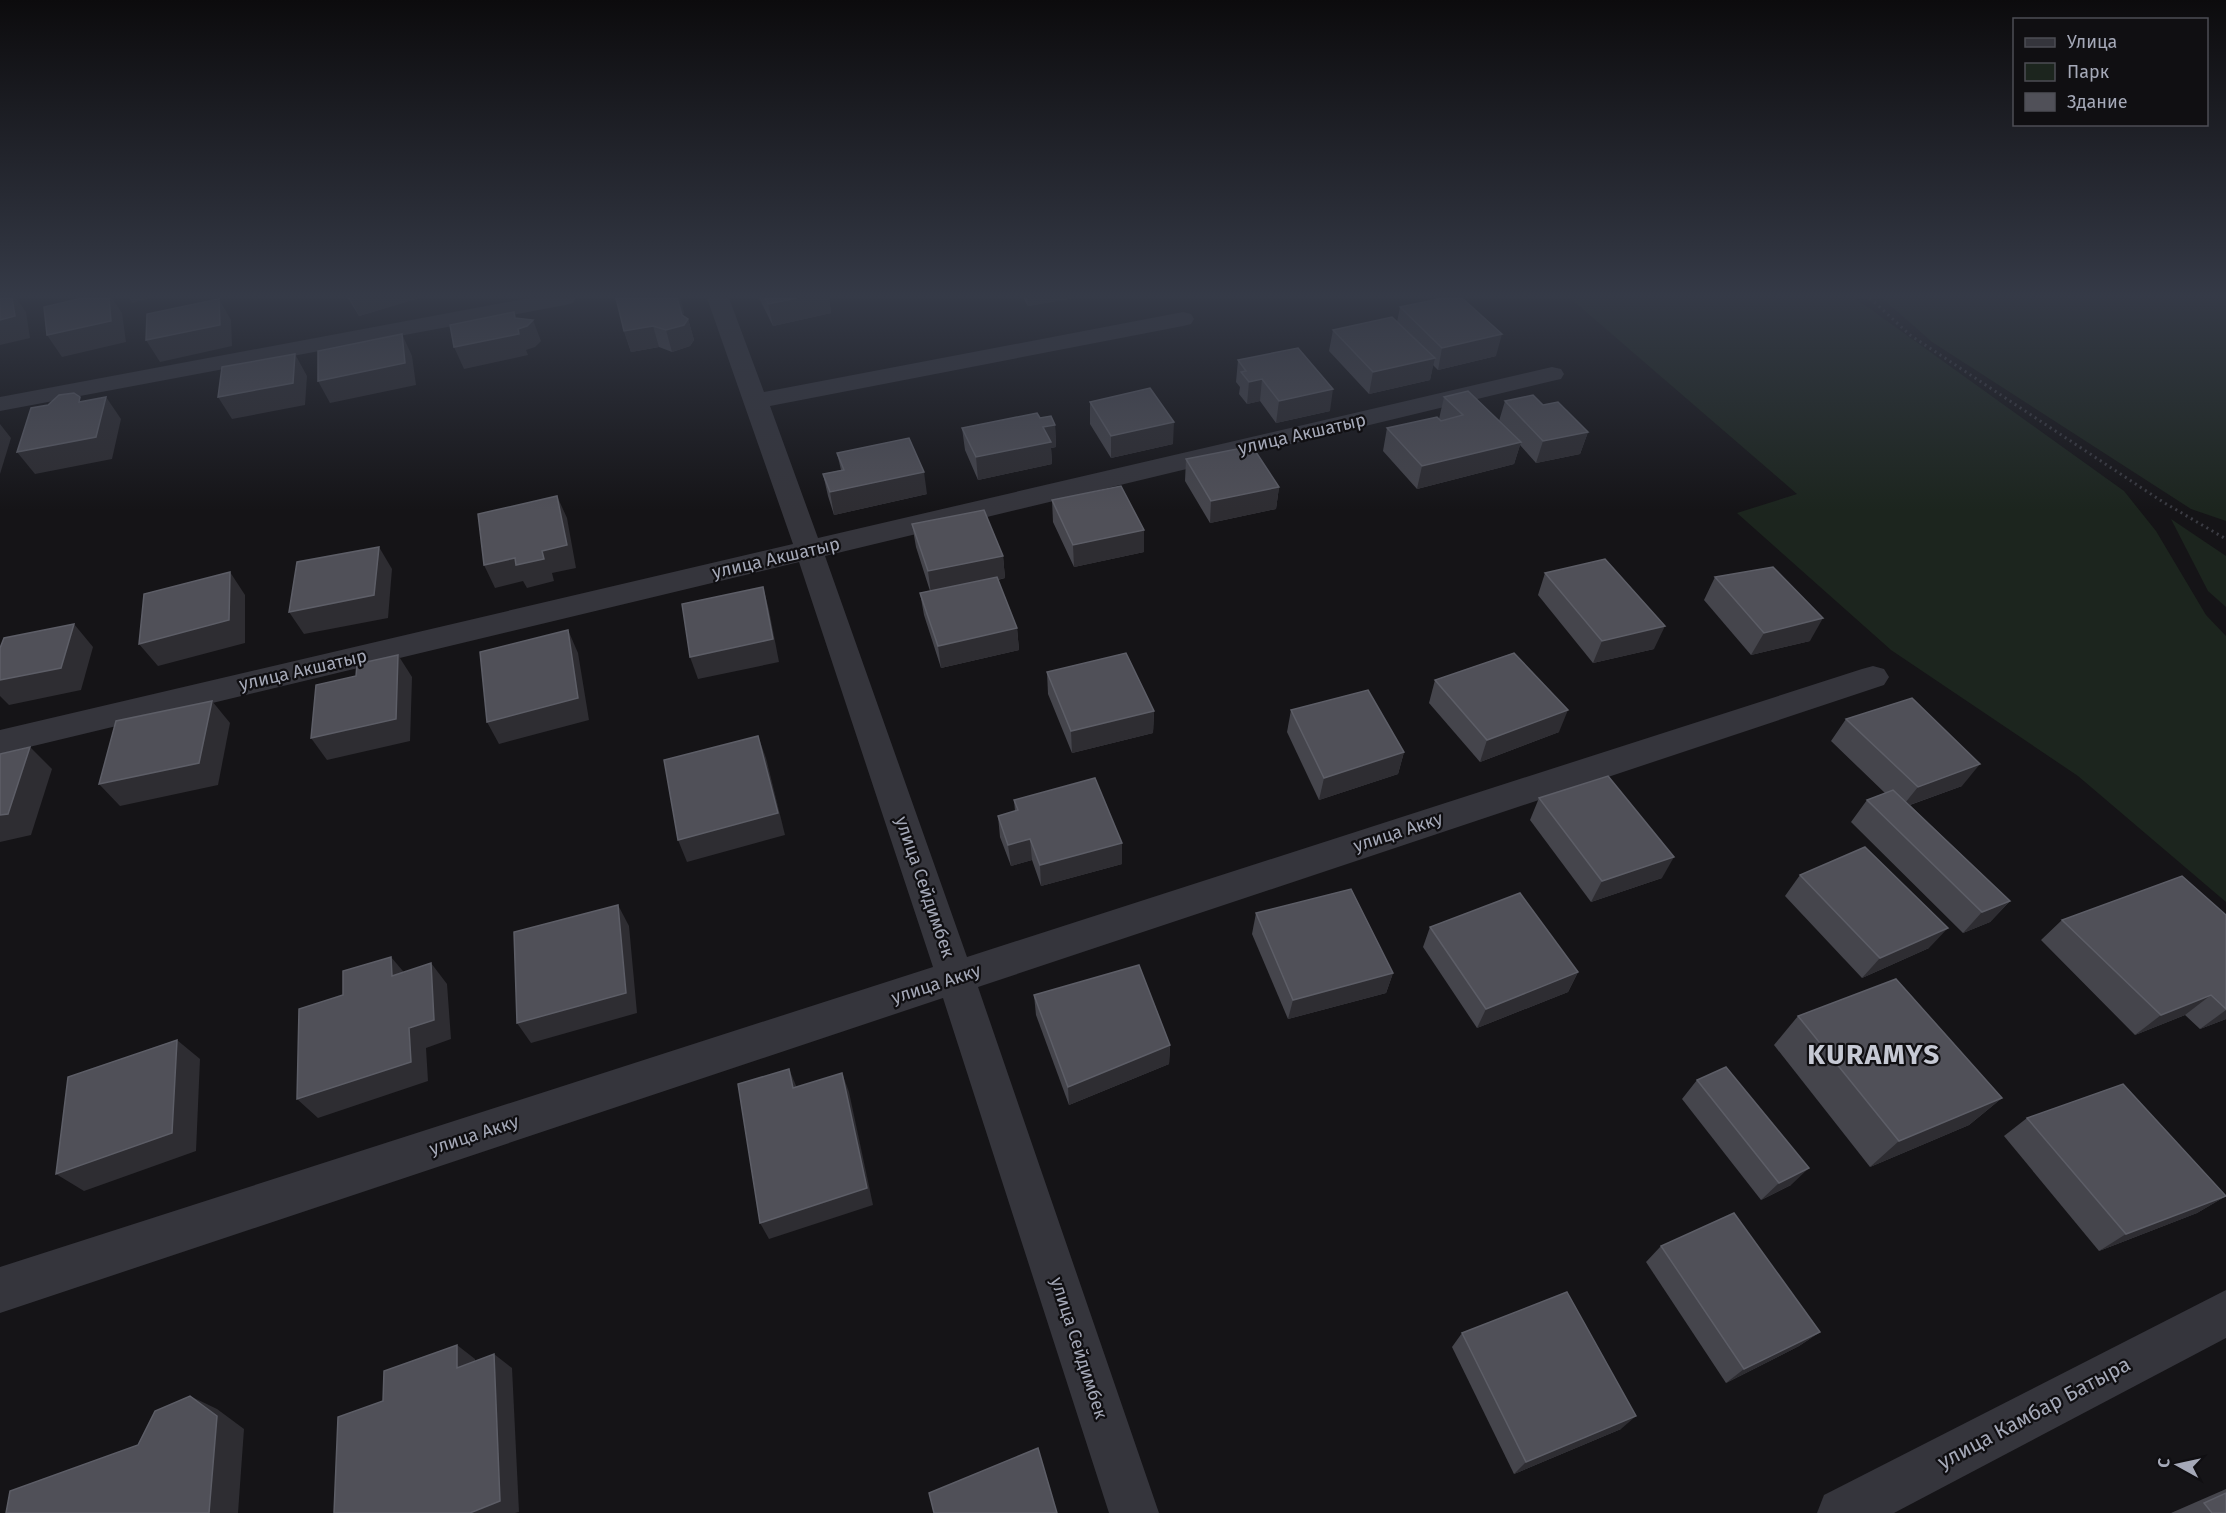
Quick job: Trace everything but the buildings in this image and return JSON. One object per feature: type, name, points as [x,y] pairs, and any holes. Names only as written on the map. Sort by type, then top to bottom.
[{"type":"street","points":[[0,404],[189,369]]},
{"type":"street","name":"улица Сейдимбек","points":[[744,369],[810,550],[956,977],[1134,1513]]},
{"type":"street","points":[[756,401],[925,369]]},
{"type":"street","name":"улица Акшатыр","points":[[0,742],[1552,374]]},
{"type":"street","name":"улица Акку","points":[[0,1290],[1873,677]]},
{"type":"street","name":"улица Камбар Батыра","points":[[1842,1513],[2226,1313]]},
{"type":"path","points":[[1961,369],[2163,502],[2226,539]]},
{"type":"green space","points":[[1652,369],[1953,369],[2124,491],[2156,531],[2206,615],[2226,636],[2226,902],[2078,776],[1891,650],[1737,513],[1797,494]]},
{"type":"green space","points":[[1973,369],[2226,369],[2226,521],[2191,509]]},
{"type":"green space","points":[[2171,519],[2226,556],[2226,607],[2208,591]]},
{"type":"district","name":"KURAMYS","points":[[1874,1054]]}]
